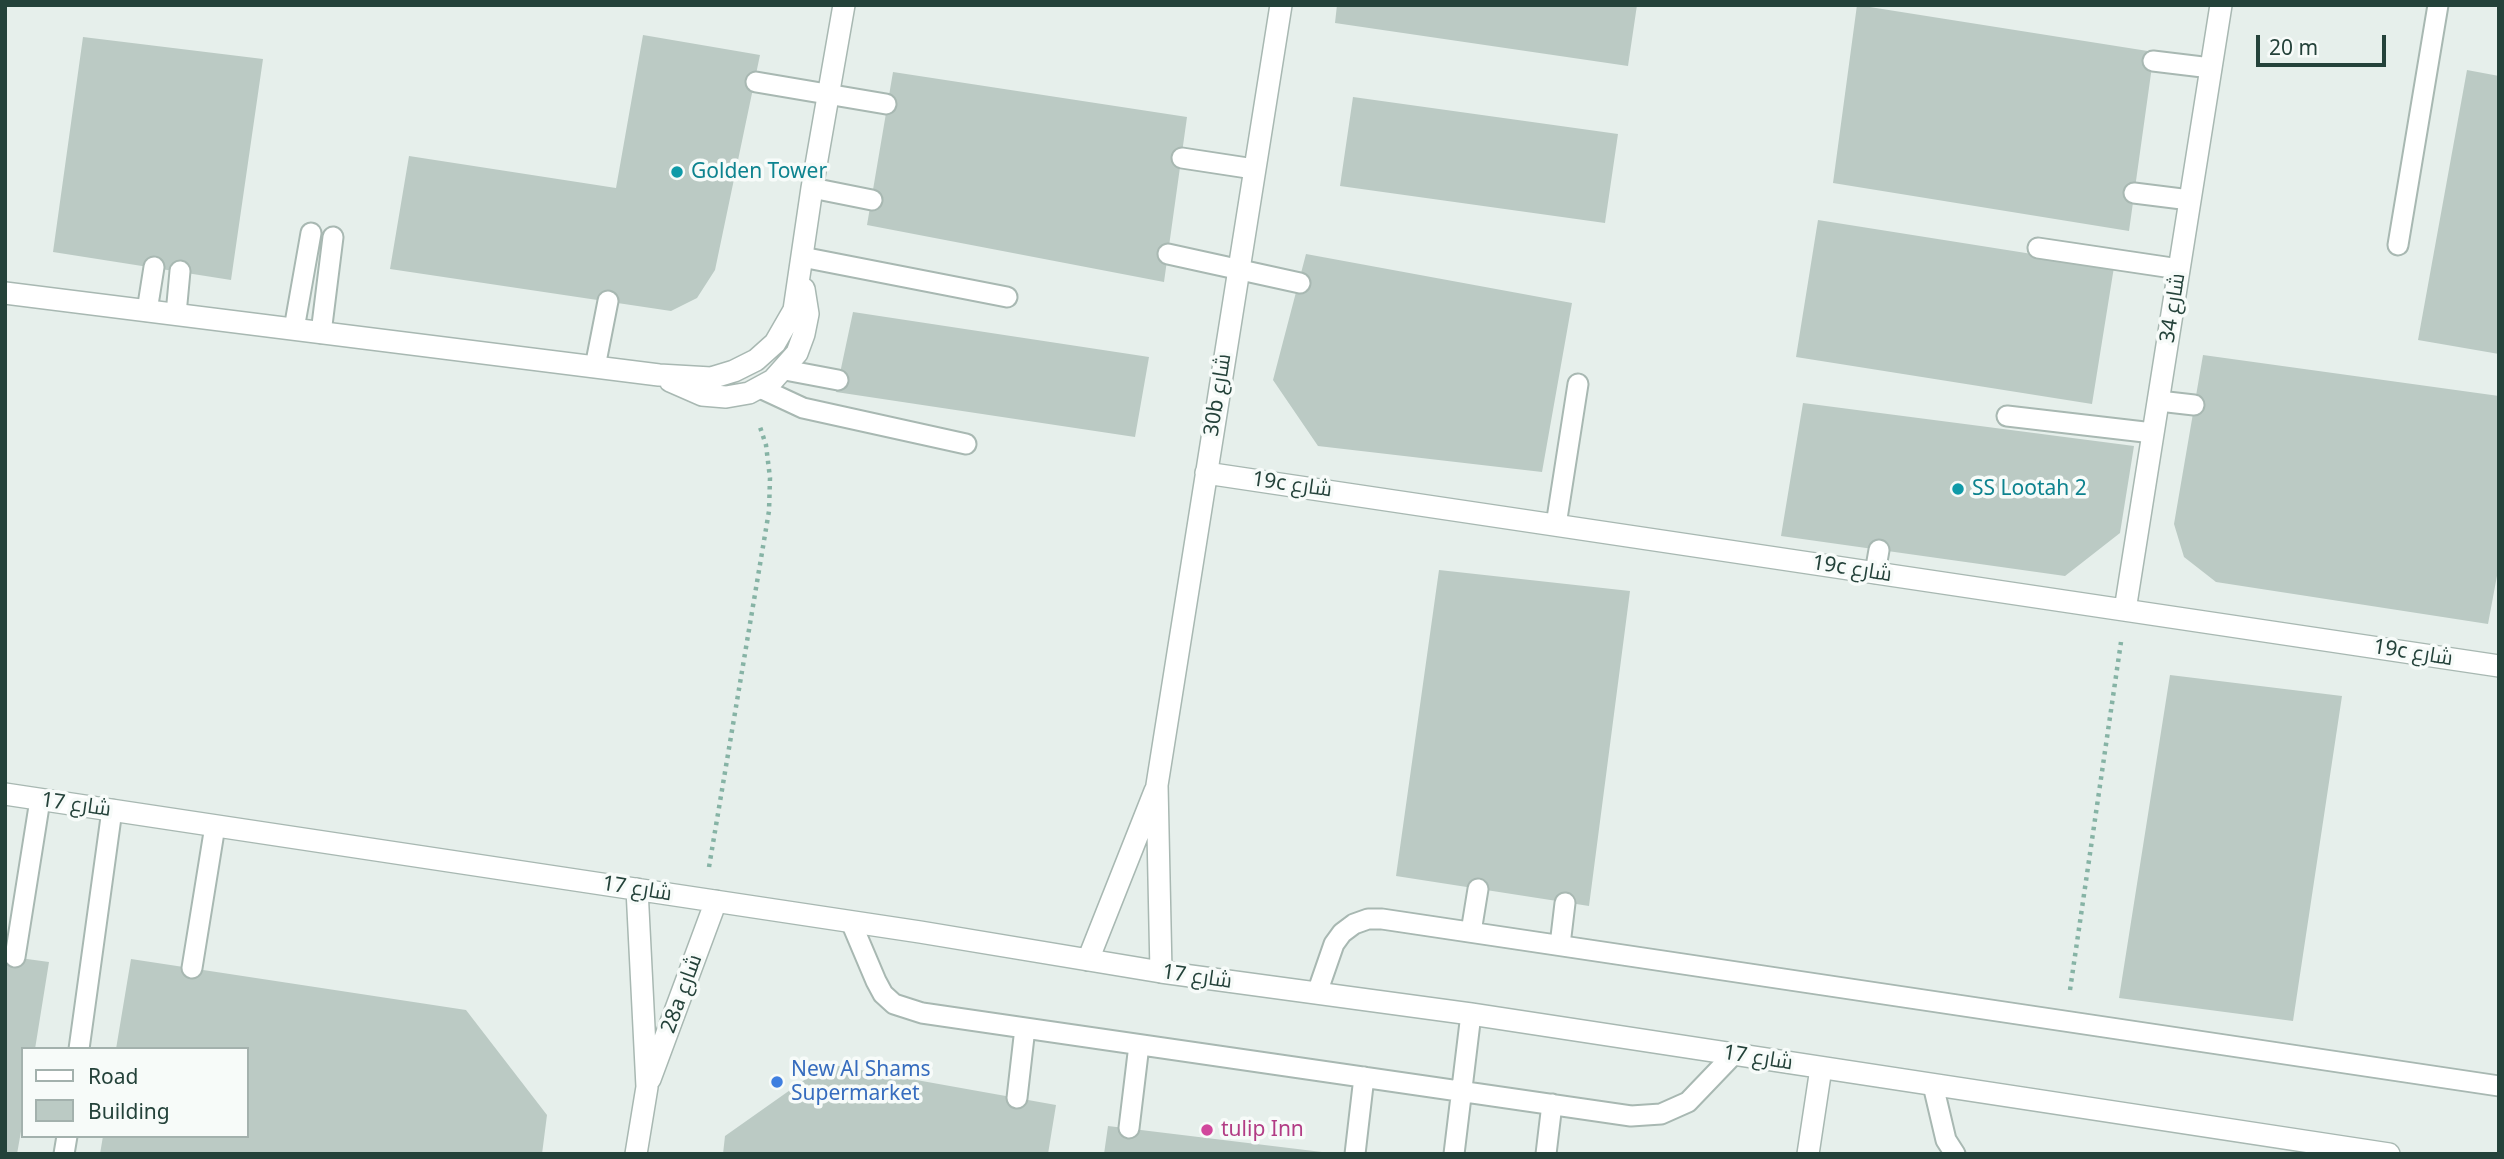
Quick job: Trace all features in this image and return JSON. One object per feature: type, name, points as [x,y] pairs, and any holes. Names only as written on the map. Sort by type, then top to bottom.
[{"type":"street","points":[[5,293],[659,376],[711,378],[734,371],[756,360],[775,343],[794,310],[844,5]]},
{"type":"street","name":"30b شارع","points":[[1161,972],[1157,785],[1280,5]]},
{"type":"street","name":"شارع 34","points":[[2125,610],[2221,5]]},
{"type":"street","points":[[659,376],[702,395],[726,397],[755,390],[785,370],[797,353],[808,314],[802,265]]},
{"type":"street","name":"19c شارع","points":[[1206,473],[2499,666]]},
{"type":"street","name":"30b شارع","points":[[1088,960],[1157,785]]},
{"type":"street","name":"شارع 17","points":[[5,794],[710,900],[1161,972],[1471,1014],[2389,1154]]},
{"type":"street","name":"28a شارع","points":[[637,889],[647,1087]]},
{"type":"street","name":"28a شارع","points":[[636,1154],[647,1087],[710,900]]},
{"type":"street","points":[[1808,1154],[1821,1068]]},
{"type":"lane","points":[[2398,245],[2438,5]]},
{"type":"lane","points":[[2152,61],[2211,68]]},
{"type":"lane","points":[[756,82],[886,104]]},
{"type":"lane","points":[[1182,158],[1254,169]]},
{"type":"lane","points":[[812,188],[872,200]]},
{"type":"lane","points":[[2134,193],[2190,200]]},
{"type":"lane","points":[[294,329],[312,233]]},
{"type":"lane","points":[[321,333],[334,237]]},
{"type":"lane","points":[[2038,248],[2179,269]]},
{"type":"lane","points":[[1168,254],[1300,283]]},
{"type":"lane","points":[[802,265],[1007,297]]},
{"type":"lane","points":[[147,311],[155,267]]},
{"type":"lane","points":[[176,314],[180,271]]},
{"type":"lane","points":[[594,367],[608,301]]},
{"type":"lane","points":[[785,370],[838,380]]},
{"type":"lane","points":[[1556,524],[1578,384]]},
{"type":"lane","points":[[755,390],[803,408],[966,444]]},
{"type":"lane","points":[[2159,401],[2194,405]]},
{"type":"lane","points":[[2007,416],[2153,433]]},
{"type":"lane","points":[[1875,573],[1879,550]]},
{"type":"lane","points":[[15,957],[40,800]]},
{"type":"lane","points":[[79,1047],[112,810]]},
{"type":"lane","points":[[192,968],[215,826]]},
{"type":"lane","points":[[1471,932],[1478,889]]},
{"type":"lane","points":[[1560,945],[1565,903]]},
{"type":"lane","points":[[1317,993],[1334,944],[1342,933],[1354,924],[1368,919],[1382,919],[2499,1086]]},
{"type":"lane","points":[[851,922],[883,994],[894,1004],[922,1013],[1631,1116],[1661,1114],[1688,1101],[1734,1054]]},
{"type":"lane","points":[[1454,1154],[1471,1014]]},
{"type":"lane","points":[[1017,1098],[1025,1028]]},
{"type":"lane","points":[[1129,1128],[1139,1045]]},
{"type":"lane","points":[[1355,1154],[1364,1076]]},
{"type":"lane","points":[[1933,1085],[1946,1140],[1955,1154]]},
{"type":"lane","points":[[1546,1154],[1552,1104]]},
{"type":"path","points":[[710,900],[769,511],[770,478],[755,390]]},
{"type":"path","points":[[2066,1022],[2125,610]]},
{"type":"building","points":[[1337,5],[1637,5],[1628,66],[1335,23]]},
{"type":"building","points":[[1857,5],[2154,52],[2129,231],[1833,183]]},
{"type":"building","name":"Golden Tower","points":[[643,35],[760,55],[715,270],[697,298],[671,311],[390,269],[409,156],[616,188]]},
{"type":"building","points":[[83,37],[263,59],[231,280],[53,252]]},
{"type":"building","points":[[2467,70],[2499,76],[2499,354],[2418,340]]},
{"type":"building","points":[[893,72],[1187,117],[1164,282],[867,225]]},
{"type":"building","points":[[1353,97],[1618,134],[1605,223],[1340,186]]},
{"type":"building","points":[[1818,220],[2114,267],[2092,404],[1796,357]]},
{"type":"building","points":[[1306,254],[1572,303],[1542,472],[1318,446],[1273,380]]},
{"type":"building","points":[[853,312],[1149,357],[1135,437],[836,392]]},
{"type":"building","points":[[2203,355],[2499,396],[2499,565],[2488,624],[2216,582],[2184,557],[2174,524]]},
{"type":"building","name":"SS Lootah 2","points":[[1803,403],[2134,446],[2120,533],[2065,576],[1781,536]]},
{"type":"building","points":[[1439,570],[1630,591],[1589,906],[1396,876]]},
{"type":"building","points":[[2170,675],[2342,696],[2293,1021],[2119,998]]},
{"type":"building","points":[[5,956],[49,962],[35,1047],[21,1047],[21,1131],[17,1154],[5,1154]]},
{"type":"building","points":[[131,959],[466,1010],[547,1115],[542,1154],[100,1154],[103,1138],[248,1138],[248,1047],[116,1047]]},
{"type":"building","points":[[827,1064],[1056,1105],[1048,1154],[723,1154],[725,1136]]},
{"type":"building","points":[[1108,1126],[1322,1152],[1322,1154],[1104,1154]]},
{"type":"place","name":"Golden Tower","points":[[677,172]]},
{"type":"place","name":"SS Lootah 2","points":[[1958,489]]},
{"type":"place","name":"New Al Shams Supermarket","points":[[777,1082]]},
{"type":"place","name":"tulip Inn","points":[[1207,1130]]}]
